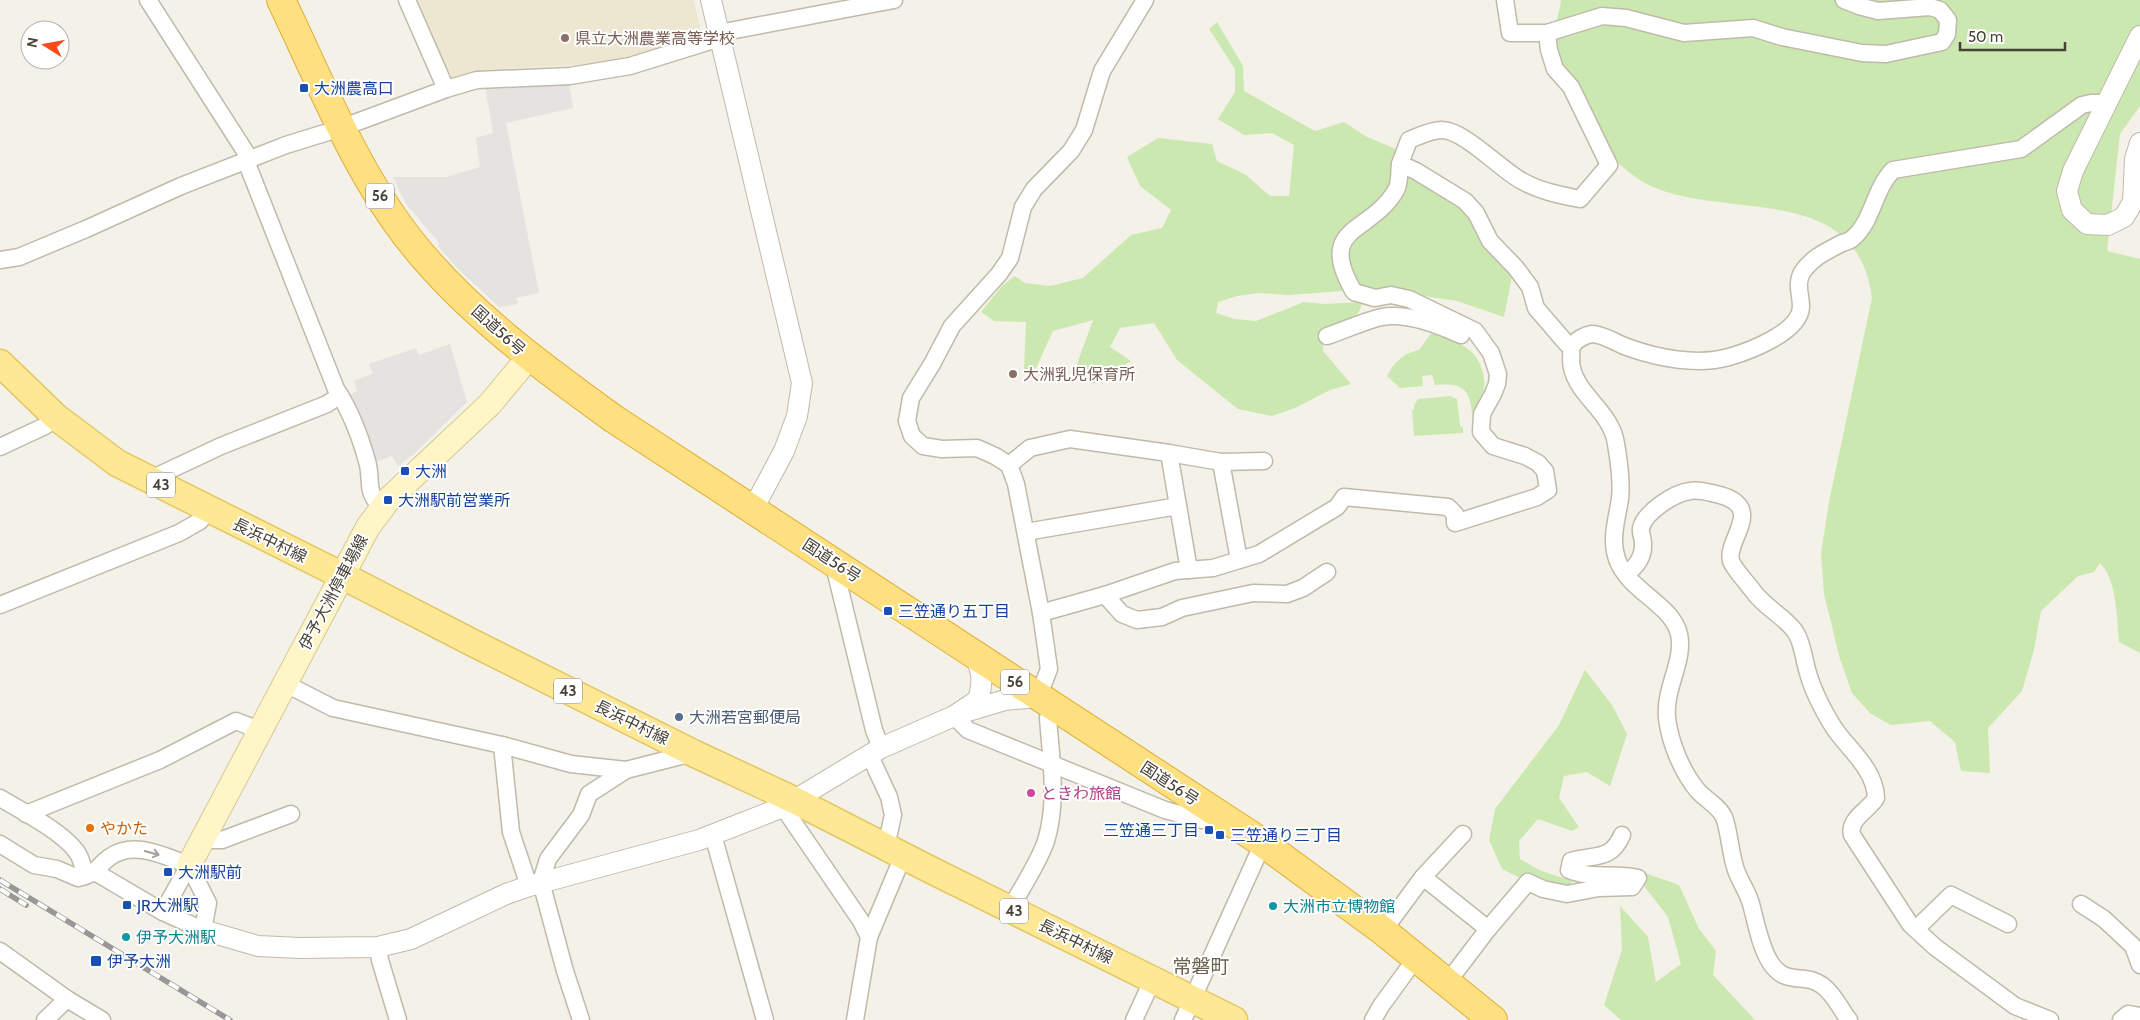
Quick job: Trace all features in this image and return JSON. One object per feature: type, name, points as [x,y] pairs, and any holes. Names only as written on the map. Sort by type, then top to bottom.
[{"type":"highway","name":"国道56号","points":[[281,0],[341,128],[379,195],[412,243],[455,291],[529,357],[614,419],[1263,843],[1383,931],[1493,1020]]},
{"type":"main road","name":"伊予大洲停車場線","points":[[189,865],[368,527],[389,499],[490,404],[529,357]]},
{"type":"main road","name":"長浜中村線","points":[[0,363],[56,417],[117,463],[343,576],[390,602],[693,752],[790,804],[894,852],[1152,979],[1188,1009],[1234,1020]]},
{"type":"street","points":[[148,0],[248,160],[340,395],[346,402],[368,462],[373,499],[382,508]]},
{"type":"street","points":[[407,0],[446,89]]},
{"type":"street","points":[[711,0],[802,383],[797,416],[784,451],[753,509]]},
{"type":"street","points":[[0,260],[19,257],[181,186],[248,160],[446,89],[477,80],[570,76],[630,66],[720,36],[894,0]]},
{"type":"street","points":[[1010,909],[1046,843],[1050,824],[1052,792],[1046,702],[1049,669],[1041,613],[1016,484],[1009,465],[995,456],[977,448],[942,450],[923,446],[912,436],[906,421],[911,398],[952,326],[999,274],[1010,258],[1023,207],[1034,189],[1072,151],[1084,130],[1102,72],[1145,0]]},
{"type":"street","points":[[1505,0],[1510,33],[1547,33],[1602,16],[1626,18],[1684,33],[1753,28],[1862,53],[1886,54],[1942,42],[1947,34],[1948,20],[1940,10],[1930,8],[1878,11],[1844,0]]},
{"type":"street","points":[[1041,613],[1105,595],[1174,571],[1213,568],[1266,550],[1337,507],[1344,497],[1448,506],[1455,514],[1455,522],[1537,497],[1548,490],[1545,471],[1538,463],[1526,456],[1493,446],[1481,432],[1482,414],[1495,389],[1498,374],[1491,354],[1475,331],[1409,299],[1391,295],[1375,298],[1354,292],[1344,274],[1339,256],[1347,236],[1384,206],[1398,189],[1400,164],[1409,140],[1425,133],[1442,130],[1455,133],[1520,180],[1550,194],[1580,199],[1609,165],[1571,86],[1555,69],[1549,50],[1547,33]]},
{"type":"street","points":[[2140,36],[2073,171],[2067,190],[2072,210],[2087,224],[2108,225],[2124,217],[2133,202],[2135,159],[2140,142]]},
{"type":"street","points":[[1849,1020],[1825,987],[1811,979],[1790,979],[1779,973],[1769,961],[1750,900],[1735,869],[1729,834],[1722,812],[1699,792],[1685,773],[1667,722],[1666,700],[1680,651],[1678,633],[1671,617],[1638,588],[1617,561],[1614,539],[1620,496],[1616,440],[1608,420],[1578,383],[1571,364],[1572,346],[1580,338],[1593,334],[1632,349],[1669,358],[1708,361],[1745,352],[1777,336],[1794,324],[1801,308],[1798,288],[1801,273],[1815,257],[1853,238],[1865,222],[1883,180],[1893,170],[2021,149],[2082,105],[2108,103]]},
{"type":"street","points":[[1400,164],[1416,171],[1465,202],[1476,213],[1490,241],[1516,268],[1530,287],[1536,308],[1567,344],[1572,346]]},
{"type":"street","points":[[1327,336],[1383,317],[1400,316],[1449,330],[1470,339],[1482,350],[1498,374]]},
{"type":"street","points":[[153,481],[155,477],[221,446],[328,404],[340,395]]},
{"type":"street","points":[[0,446],[40,428],[56,417]]},
{"type":"street","points":[[1009,465],[1030,448],[1070,438],[1113,443],[1221,462],[1264,461]]},
{"type":"street","points":[[1169,453],[1189,570]]},
{"type":"street","points":[[1221,462],[1239,560]]},
{"type":"street","points":[[1626,574],[1635,568],[1641,557],[1643,543],[1640,530],[1644,520],[1666,500],[1689,491],[1705,491],[1729,498],[1740,508],[1742,521],[1732,548],[1731,560],[1755,594],[1796,633],[1808,676],[1834,728],[1855,752],[1871,777],[1876,798],[1871,807],[1853,822],[1851,828],[1852,835],[1910,924],[1935,947],[2015,1006],[2050,1020]]},
{"type":"street","points":[[1026,532],[1178,506]]},
{"type":"street","points":[[0,605],[180,533],[200,521],[209,510]]},
{"type":"street","points":[[833,561],[874,730],[875,752],[893,815],[894,852],[869,937],[855,1020]]},
{"type":"street","points":[[1105,595],[1122,614],[1137,620],[1162,616],[1182,608],[1253,593],[1287,594],[1302,588],[1327,572]]},
{"type":"street","points":[[954,716],[978,700],[983,684],[981,667],[974,655]]},
{"type":"street","points":[[284,683],[333,708],[502,745],[571,764],[626,770]]},
{"type":"street","points":[[0,798],[49,829],[77,852],[90,874],[163,912],[204,930],[258,946],[300,948],[378,947],[411,939],[506,894],[535,884],[658,852],[713,835],[790,804],[875,752],[954,716],[1005,700],[1046,702]]},
{"type":"street","points":[[954,716],[968,730],[1165,810],[1202,820],[1220,816]]},
{"type":"street","points":[[26,814],[160,760],[236,721],[259,730]]},
{"type":"street","points":[[502,745],[511,832],[535,884],[582,1020]]},
{"type":"street","points":[[535,884],[548,858],[581,815],[589,794],[626,770],[693,752]]},
{"type":"street","points":[[790,804],[869,937]]},
{"type":"street","points":[[202,840],[222,840],[291,814]]},
{"type":"street","points":[[1383,931],[1423,877],[1462,834]]},
{"type":"street","points":[[713,835],[765,1020]]},
{"type":"street","points":[[1447,983],[1488,929],[1528,882],[1543,889],[1567,894],[1599,888],[1632,887],[1638,878],[1620,874],[1580,874],[1569,870],[1571,861],[1607,854],[1617,847],[1622,835]]},
{"type":"street","points":[[1188,1009],[1263,843]]},
{"type":"street","points":[[0,844],[34,865],[57,869],[78,878],[90,874],[110,857],[134,848],[189,865],[208,903],[204,930]]},
{"type":"street","points":[[163,912],[189,865]]},
{"type":"street","points":[[1423,877],[1488,929]]},
{"type":"street","points":[[1916,929],[1951,895],[2008,924]]},
{"type":"street","points":[[2081,904],[2104,919],[2133,946],[2140,966]]},
{"type":"street","points":[[378,947],[380,960],[398,1020]]},
{"type":"street","points":[[0,951],[102,1020]]},
{"type":"street","points":[[1373,1020],[1416,958]]},
{"type":"street","points":[[1134,1020],[1152,979]]},
{"type":"street","points":[[45,1020],[67,998]]},
{"type":"street","points":[[2121,1020],[2128,1014],[2140,1016]]},
{"type":"shaded area","name":"県立大洲農業高等学校","points":[[411,0],[694,0],[702,36],[700,40],[607,63],[485,70],[446,79]]},
{"type":"shaded area","points":[[568,77],[573,108],[506,123],[539,293],[516,298],[518,304],[499,307],[456,267],[438,246],[439,243],[406,204],[393,177],[446,177],[480,167],[476,138],[493,133],[485,86]]},
{"type":"shaded area","points":[[450,344],[467,402],[414,454],[398,466],[392,456],[374,463],[349,395],[357,391],[354,381],[373,373],[369,364],[416,348],[419,355]]},
{"type":"green space","points":[[1561,0],[2140,0],[2140,106],[2120,134],[2107,251],[2140,259],[2140,653],[2119,642],[2117,611],[2113,589],[2106,570],[2100,563],[2094,572],[2078,576],[2041,611],[2034,650],[2022,691],[1988,728],[1990,773],[1961,771],[1955,742],[1930,721],[1891,725],[1871,714],[1852,693],[1840,659],[1824,594],[1821,554],[1829,502],[1872,298],[1862,261],[1843,236],[1817,221],[1786,211],[1684,196],[1653,187],[1635,177],[1613,158],[1573,111],[1565,94],[1553,49]]},
{"type":"green space","points":[[1217,22],[1243,66],[1244,91],[1315,131],[1344,122],[1367,137],[1396,149],[1396,165],[1417,176],[1471,215],[1513,271],[1504,317],[1457,301],[1411,294],[1355,290],[1288,295],[1258,293],[1237,296],[1218,302],[1216,313],[1235,319],[1256,321],[1304,302],[1325,304],[1362,302],[1357,314],[1348,322],[1324,330],[1323,351],[1351,384],[1330,390],[1295,408],[1272,416],[1238,409],[1177,360],[1154,323],[1120,328],[1110,347],[1131,361],[1094,384],[1077,364],[1093,320],[1053,331],[1036,368],[1024,370],[1026,322],[994,321],[981,312],[1002,286],[1015,276],[1025,283],[1050,286],[1083,278],[1131,235],[1162,228],[1171,210],[1140,186],[1127,157],[1158,138],[1212,144],[1217,161],[1246,175],[1270,196],[1289,196],[1294,145],[1272,133],[1244,135],[1218,119],[1235,92],[1235,69],[1209,29]]},
{"type":"green space","points":[[1432,332],[1463,345],[1475,355],[1479,362],[1484,377],[1484,389],[1472,414],[1466,392],[1458,386],[1435,385],[1432,375],[1422,376],[1423,386],[1400,388],[1387,376],[1400,359],[1409,353],[1419,350]]},
{"type":"green space","points":[[1450,396],[1457,399],[1460,426],[1463,427],[1463,433],[1414,436],[1412,410],[1414,410],[1414,405],[1418,399]]},
{"type":"green space","points":[[1585,670],[1612,705],[1627,734],[1610,786],[1587,772],[1564,776],[1559,798],[1579,827],[1572,831],[1538,819],[1519,841],[1520,859],[1539,870],[1572,881],[1567,894],[1543,889],[1502,869],[1489,840],[1495,809],[1559,725]]},
{"type":"green space","points":[[1642,872],[1679,885],[1699,929],[1716,951],[1713,975],[1755,1020],[1621,1020],[1604,1005],[1622,950],[1620,906],[1648,937],[1656,982],[1681,964],[1668,917],[1638,878]]},
{"type":"railway","points":[[0,880],[230,1020]]},
{"type":"railway","points":[[0,889],[26,905]]},
{"type":"place","name":"県立大洲農業高等学校","points":[[565,38]]},
{"type":"place","name":"大洲農高口","points":[[304,88]]},
{"type":"place","name":"大洲乳児保育所","points":[[1013,374]]},
{"type":"place","name":"大洲","points":[[405,471]]},
{"type":"place","name":"大洲駅前営業所","points":[[388,500]]},
{"type":"place","name":"三笠通り五丁目","points":[[888,611]]},
{"type":"place","name":"大洲若宮郵便局","points":[[679,717]]},
{"type":"place","name":"ときわ旅館","points":[[1031,793]]},
{"type":"place","name":"やかた","points":[[90,828]]},
{"type":"place","name":"三笠通三丁目","points":[[1209,830]]},
{"type":"place","name":"三笠通り三丁目","points":[[1220,835]]},
{"type":"place","name":"大洲駅前","points":[[168,872]]},
{"type":"place","name":"JR大洲駅","points":[[127,905]]},
{"type":"place","name":"大洲市立博物館","points":[[1273,906]]},
{"type":"place","name":"伊予大洲駅","points":[[126,937]]},
{"type":"place","name":"伊予大洲","points":[[96,961]]},
{"type":"district","name":"常磐町","points":[[1201,966]]}]
